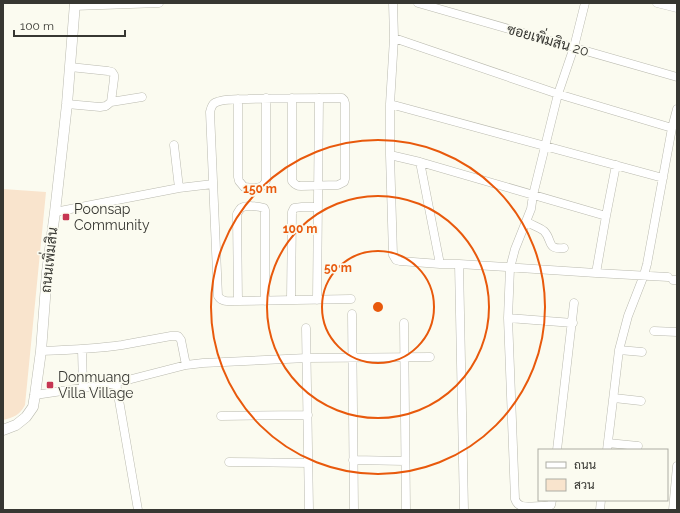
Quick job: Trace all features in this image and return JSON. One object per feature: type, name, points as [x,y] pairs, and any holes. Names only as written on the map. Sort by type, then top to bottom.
[{"type":"street","points":[[74,4],[159,3]]},
{"type":"street","points":[[393,3],[394,38],[390,104],[390,155],[393,255],[396,260],[440,264],[644,275],[673,279]]},
{"type":"street","name":"ซอยเพิ่มสิน 20","points":[[418,3],[677,77]]},
{"type":"street","points":[[552,501],[551,504],[546,506],[522,506],[517,503],[515,499],[508,318],[510,268],[515,249],[531,209],[533,195],[558,94],[574,48],[585,3]]},
{"type":"street","points":[[657,3],[677,8]]},
{"type":"street","name":"ถนนเพิ่มสิน","points":[[3,430],[16,425],[26,416],[33,407],[35,395],[41,352],[47,272],[67,104],[74,4]]},
{"type":"street","points":[[394,38],[558,94],[672,128]]},
{"type":"street","points":[[70,68],[112,72],[114,79],[111,102]]},
{"type":"street","points":[[67,104],[100,107],[106,106],[111,102],[142,97]]},
{"type":"street","points":[[292,98],[292,182],[296,186],[338,185],[342,184],[345,179],[344,100],[342,98],[319,98],[292,98],[266,98],[217,101],[211,108],[210,112],[218,296],[223,301],[351,300]]},
{"type":"street","points":[[238,99],[238,177],[244,187],[258,188],[262,187],[266,181],[266,98]]},
{"type":"street","points":[[317,300],[319,98]]},
{"type":"street","points":[[390,104],[663,178]]},
{"type":"street","points":[[638,446],[608,446],[619,350],[628,316],[647,264],[677,108]]},
{"type":"street","points":[[174,145],[179,188]]},
{"type":"street","points":[[390,155],[420,162],[606,216]]},
{"type":"street","points":[[420,162],[440,264]]},
{"type":"street","points":[[596,273],[616,165]]},
{"type":"street","points":[[55,212],[179,188],[213,184]]},
{"type":"street","points":[[238,301],[238,214],[239,209],[242,207],[264,208],[265,210],[265,301]]},
{"type":"street","points":[[291,300],[292,212],[294,208],[298,207],[318,208]]},
{"type":"street","points":[[527,222],[544,231],[549,242],[554,247],[564,248]]},
{"type":"street","points":[[459,264],[464,510]]},
{"type":"street","points":[[557,449],[573,323],[574,303]]},
{"type":"street","points":[[352,314],[354,510]]},
{"type":"street","points":[[508,318],[573,323]]},
{"type":"street","points":[[404,323],[406,510]]},
{"type":"street","points":[[306,328],[309,510]]},
{"type":"street","points":[[654,331],[677,332]]},
{"type":"street","points":[[41,352],[82,350],[178,336],[181,340],[186,365]]},
{"type":"street","points":[[82,350],[83,388]]},
{"type":"street","points":[[619,350],[642,352]]},
{"type":"street","points":[[35,395],[116,383],[186,365],[307,358],[430,357]]},
{"type":"street","points":[[116,383],[138,510]]},
{"type":"street","points":[[614,398],[641,401]]},
{"type":"street","points":[[221,416],[308,415]]},
{"type":"street","points":[[353,460],[405,461]]},
{"type":"street","points":[[229,462],[308,463]]},
{"type":"street","points":[[673,510],[677,466]]},
{"type":"green space","points":[[3,189],[46,192],[25,405],[21,412],[16,416],[3,420]]},
{"type":"place","name":"Poonsap Community","points":[[66,217]]},
{"type":"place","name":"Donmuang Villa Village","points":[[50,385]]}]
